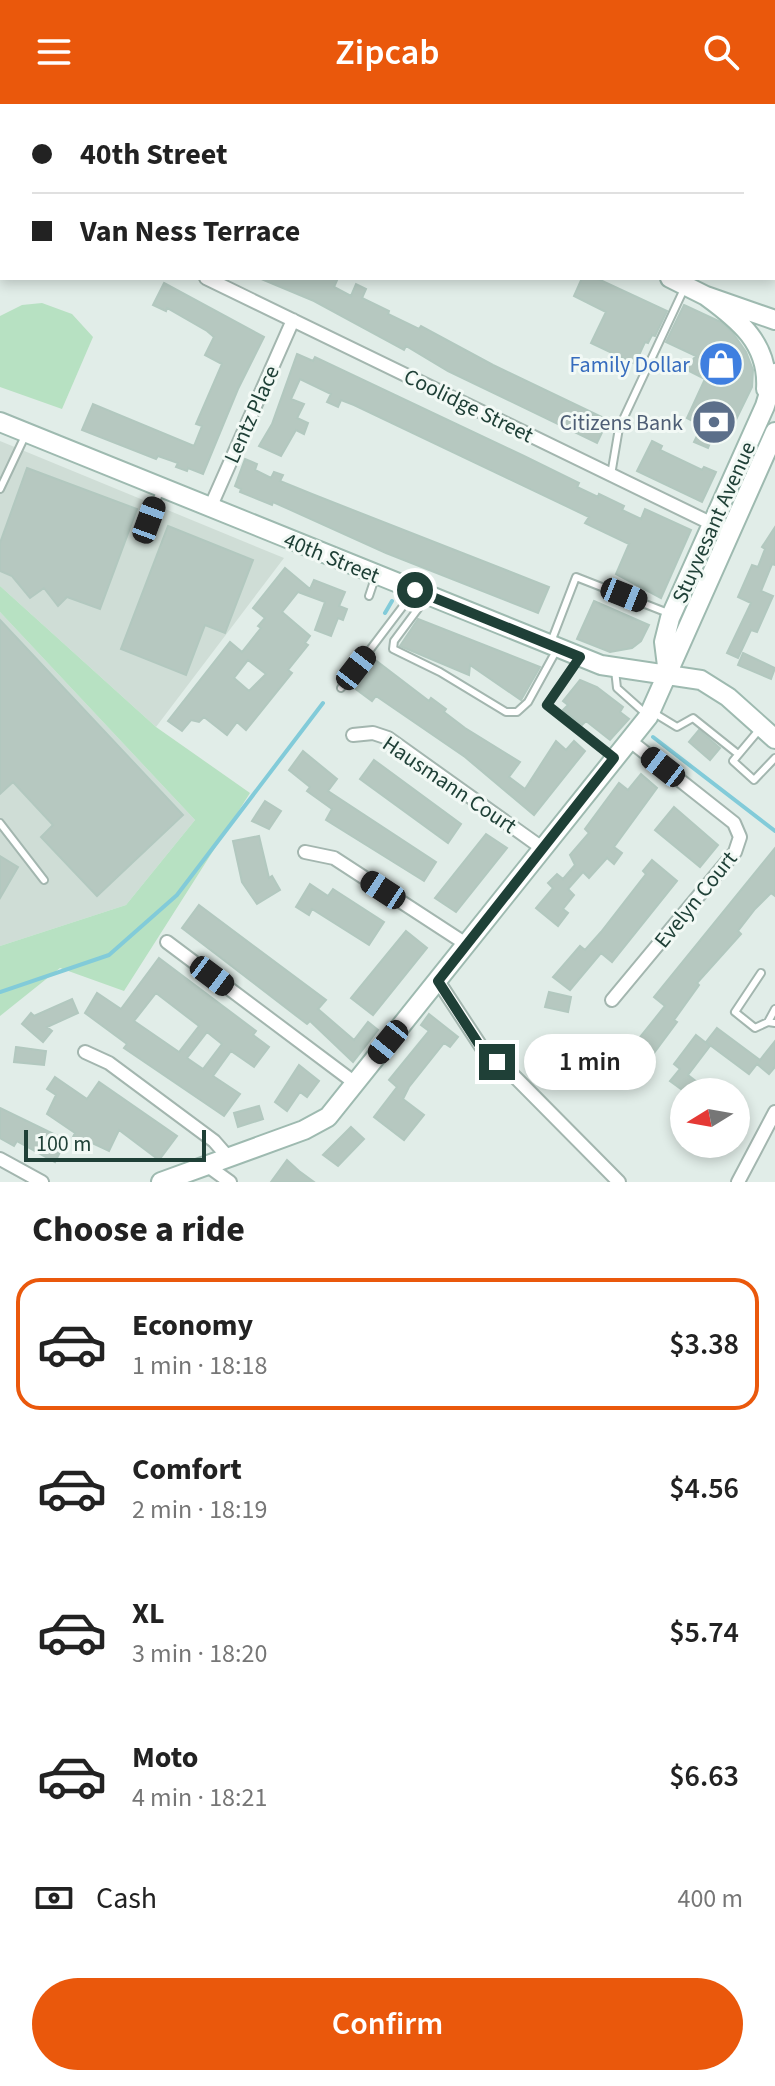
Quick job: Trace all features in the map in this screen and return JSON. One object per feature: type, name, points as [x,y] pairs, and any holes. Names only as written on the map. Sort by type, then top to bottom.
[{"type":"street","name":"Coolidge Street","points":[[210,280],[731,533]]},
{"type":"street","points":[[678,282],[706,296],[775,320]]},
{"type":"street","points":[[706,296],[744,326],[758,345],[767,381],[765,406]]},
{"type":"street","name":"Lentz Place","points":[[210,508],[293,320]]},
{"type":"street","name":"Stuyvesant Avenue","points":[[668,674],[664,642],[671,614],[765,406],[775,373]]},
{"type":"street","name":"40th Street","points":[[0,422],[580,657],[615,670],[668,674]]},
{"type":"street","name":"Stuyvesant Avenue","points":[[668,674],[775,432]]},
{"type":"street","points":[[161,1182],[315,1125],[328,1117],[649,714],[668,674],[701,680],[728,697],[768,733]]},
{"type":"street","name":"Hausmann Court","points":[[353,735],[373,733],[388,738],[542,848]]},
{"type":"street","name":"Evelyn Court","points":[[612,1000],[735,852],[740,837],[734,823],[629,740]]},
{"type":"street","points":[[305,852],[334,858],[466,944]]},
{"type":"street","points":[[167,942],[355,1083]]},
{"type":"street","points":[[438,981],[484,1051],[510,1072],[619,1182]]},
{"type":"street","points":[[85,1052],[109,1063],[214,1141],[228,1157]]},
{"type":"street","points":[[738,1182],[775,1112]]},
{"type":"street","points":[[0,1159],[42,1182]]},
{"type":"street","points":[[205,1164],[230,1182]]},
{"type":"lane","points":[[611,475],[619,428],[678,282]]},
{"type":"lane","points":[[0,489],[26,433]]},
{"type":"lane","points":[[149,520],[161,488]]},
{"type":"lane","points":[[369,596],[377,575]]},
{"type":"lane","points":[[421,593],[394,641],[395,652],[440,672],[506,712],[521,709],[554,646],[576,577],[671,614]]},
{"type":"lane","points":[[341,688],[421,593]]},
{"type":"lane","points":[[580,657],[547,705],[614,758]]},
{"type":"lane","points":[[615,670],[617,688],[649,714],[677,727],[693,718],[738,754]]},
{"type":"lane","points":[[768,733],[733,761],[754,780],[775,758]]},
{"type":"lane","points":[[0,823],[44,880]]},
{"type":"lane","points":[[761,973],[735,1012],[755,1028],[771,1023],[775,1009]]},
{"type":"shaded area","points":[[0,441],[284,558],[156,727],[0,586]]},
{"type":"shaded area","points":[[0,612],[195,820],[126,905],[0,946]]},
{"type":"green space","points":[[42,303],[72,314],[93,337],[62,409],[0,387],[0,316],[22,305]]},
{"type":"green space","points":[[0,586],[156,727],[250,793],[124,991],[60,968],[0,1016],[0,946],[126,905],[195,820],[0,612]]},
{"type":"building","points":[[264,280],[337,280],[334,287],[351,296],[356,284],[366,289],[362,298],[389,311],[388,314],[419,329],[421,326],[493,365],[608,420],[597,443],[448,371],[406,346],[404,350],[314,301]]},
{"type":"building","points":[[581,280],[600,280],[667,311],[655,336],[652,335],[648,343],[645,342],[635,364],[591,343],[606,312],[574,296]]},
{"type":"building","points":[[164,283],[264,337],[238,389],[203,474],[176,467],[178,463],[158,456],[156,459],[82,430],[93,404],[194,446],[202,426],[196,424],[222,364],[205,355],[214,337],[207,331],[167,308],[166,311],[153,305]]},
{"type":"building","points":[[684,305],[721,322],[732,332],[746,352],[753,370],[752,387],[727,438],[715,431],[708,448],[694,442],[702,426],[687,418],[705,379],[685,369],[696,356],[666,342]]},
{"type":"building","points":[[297,354],[313,361],[315,357],[524,456],[579,483],[577,487],[624,506],[622,510],[641,519],[645,509],[691,530],[661,598],[616,574],[629,544],[585,523],[589,517],[354,405],[341,400],[338,407],[327,402],[331,394],[300,379],[291,399],[304,404],[297,418],[308,423],[304,434],[296,430],[281,456],[259,446],[272,424]]},
{"type":"building","points":[[652,441],[662,446],[660,450],[702,470],[704,467],[716,472],[702,502],[637,471]]},
{"type":"building","points":[[245,459],[257,464],[255,470],[271,478],[274,472],[283,475],[280,481],[549,587],[538,613],[386,553],[273,502],[272,505],[240,492],[241,489],[235,486]]},
{"type":"building","points":[[27,468],[137,509],[100,609],[67,597],[58,606],[44,588],[30,598],[12,576],[0,571],[0,543]]},
{"type":"building","points":[[168,526],[253,560],[225,633],[205,625],[186,675],[121,649]]},
{"type":"building","points":[[775,527],[775,565],[772,564],[761,591],[773,596],[757,632],[751,630],[738,658],[727,653],[751,603],[738,597],[752,565],[758,567],[765,549],[762,547]]},
{"type":"building","points":[[285,568],[310,589],[314,580],[345,592],[339,606],[347,609],[343,620],[338,618],[331,636],[315,630],[325,602],[298,592],[282,612],[310,636],[305,643],[308,645],[288,670],[292,673],[246,730],[237,722],[227,735],[204,717],[199,722],[191,720],[182,731],[168,721],[230,642],[242,652],[261,628],[258,626],[265,618],[253,608]],"holes":[[[248,660],[266,674],[249,691],[234,678]]]},
{"type":"building","points":[[594,601],[649,625],[641,641],[632,648],[610,652],[577,639]]},
{"type":"building","points":[[418,619],[540,667],[521,700],[470,665],[469,675],[400,646]]},
{"type":"building","points":[[0,620],[183,815],[97,896],[41,837],[53,825],[13,782],[0,794]]},
{"type":"building","points":[[743,653],[775,668],[771,679],[738,665]]},
{"type":"building","points":[[374,659],[429,701],[431,698],[446,709],[444,712],[465,728],[520,762],[509,777],[525,789],[556,741],[566,750],[574,741],[585,751],[534,815],[465,757],[376,696],[372,701],[353,687]]},
{"type":"building","points":[[580,680],[597,687],[623,707],[620,712],[629,719],[610,740],[586,721],[582,725],[563,710],[568,705],[563,701]]},
{"type":"building","points":[[699,730],[720,748],[710,760],[689,742]]},
{"type":"building","points":[[303,751],[337,779],[328,791],[436,862],[424,881],[326,820],[332,809],[307,791],[310,787],[289,770]]},
{"type":"building","points":[[374,760],[461,824],[448,843],[360,779]]},
{"type":"building","points":[[641,774],[657,788],[614,847],[622,853],[614,864],[607,858],[589,878],[583,872],[568,889],[574,895],[563,909],[568,913],[558,926],[536,908],[553,888],[548,883],[557,874],[563,879],[575,865],[570,855],[589,833],[585,829],[619,783],[628,790]]},
{"type":"building","points":[[265,801],[281,811],[269,829],[252,821]]},
{"type":"building","points":[[674,807],[718,845],[700,867],[655,830]]},
{"type":"building","points":[[486,834],[507,848],[456,912],[435,898]]},
{"type":"building","points":[[259,836],[269,878],[272,876],[280,890],[257,904],[242,882],[233,841]]},
{"type":"building","points":[[775,848],[775,896],[771,893],[755,909],[738,931],[741,934],[697,983],[699,985],[674,1020],[677,1022],[645,1065],[628,1052],[665,1006],[654,997]]},
{"type":"building","points":[[0,856],[18,867],[0,898]]},
{"type":"building","points":[[652,860],[677,881],[612,962],[601,953],[570,990],[553,977],[580,946],[585,950],[601,932],[646,874],[643,871]]},
{"type":"building","points":[[310,884],[328,896],[333,889],[384,922],[369,945],[312,909],[309,915],[296,907]]},
{"type":"building","points":[[199,905],[326,1000],[318,1009],[354,1040],[368,1022],[378,1030],[353,1062],[310,1021],[307,1024],[182,928]]},
{"type":"building","points":[[406,931],[427,948],[373,1015],[351,998]]},
{"type":"building","points":[[159,958],[256,1031],[253,1035],[269,1047],[254,1067],[231,1051],[213,1076],[240,1094],[224,1116],[124,1048],[127,1044],[85,1013],[97,993],[121,1009]],"holes":[[[156,993],[199,1026],[179,1052],[134,1021]],[[207,1032],[222,1044],[203,1069],[187,1058]]]},
{"type":"building","points":[[549,992],[571,997],[568,1012],[545,1007]]},
{"type":"building","points":[[72,999],[78,1013],[47,1027],[52,1031],[43,1042],[22,1024],[31,1013],[34,1016]]},
{"type":"building","points":[[429,1014],[458,1037],[450,1047],[444,1043],[409,1087],[403,1099],[424,1115],[404,1140],[374,1117],[397,1087],[389,1080],[429,1031],[421,1025]]},
{"type":"building","points":[[717,1028],[760,1060],[775,1041],[775,1067],[769,1074],[757,1064],[749,1074],[706,1042]]},
{"type":"building","points":[[696,1035],[710,1046],[688,1075],[692,1078],[672,1078],[680,1069],[674,1064]]},
{"type":"building","points":[[16,1047],[46,1051],[44,1065],[14,1062]]},
{"type":"building","points":[[299,1065],[319,1081],[307,1097],[300,1092],[287,1111],[275,1102]]},
{"type":"building","points":[[55,1077],[87,1099],[99,1082],[177,1136],[159,1160],[119,1130],[109,1151],[90,1142],[88,1145],[73,1137],[75,1133],[47,1114],[56,1095],[47,1089]]},
{"type":"building","points":[[259,1106],[263,1119],[238,1127],[234,1113]]},
{"type":"building","points":[[0,1108],[66,1140],[55,1162],[17,1141],[14,1146],[0,1138]]},
{"type":"building","points":[[351,1127],[364,1139],[338,1166],[323,1155]]},
{"type":"building","points":[[287,1160],[299,1171],[314,1182],[271,1182]]},
{"type":"waterway","points":[[385,613],[392,601]]},
{"type":"waterway","points":[[0,992],[109,955],[177,895],[323,703]]},
{"type":"waterway","points":[[653,737],[775,831]]},
{"type":"place","name":"Family Dollar","points":[[721,364]]},
{"type":"place","name":"Citizens Bank","points":[[714,422]]},
{"type":"route","points":[[415,590],[580,657],[547,705],[614,758],[438,981],[478,1043],[497,1062]]}]
